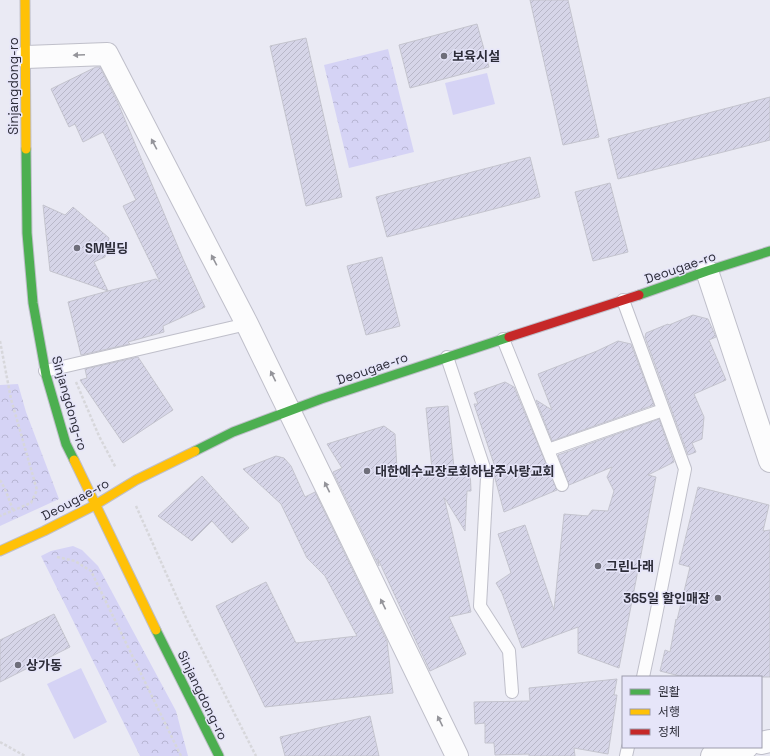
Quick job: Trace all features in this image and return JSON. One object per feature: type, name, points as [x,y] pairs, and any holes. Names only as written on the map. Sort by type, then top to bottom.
[{"type":"street","name":"Sinjangdong-ro","points":[[25,0],[27,233],[34,303],[45,370],[66,444],[219,756]]},
{"type":"street","points":[[26,57],[107,54],[248,324],[457,756]]},
{"type":"street","name":"Deougae-ro","points":[[0,551],[95,505],[136,480],[233,432],[447,357],[770,251]]},
{"type":"street","points":[[707,271],[770,461]]},
{"type":"street","points":[[712,756],[743,748]]},
{"type":"lane","points":[[623,300],[684,469],[654,630],[643,676]]},
{"type":"lane","points":[[45,370],[248,324]]},
{"type":"lane","points":[[503,339],[562,485]]},
{"type":"lane","points":[[447,357],[487,476],[480,606],[510,651],[512,692]]},
{"type":"lane","points":[[548,450],[663,410]]},
{"type":"path","points":[[0,341],[11,399],[37,490],[31,503],[0,516]]},
{"type":"path","points":[[69,365],[99,436],[126,486],[187,620],[256,756]]},
{"type":"path","points":[[0,480],[13,510]]},
{"type":"path","points":[[57,558],[75,561],[91,571],[181,756]]},
{"type":"path","points":[[0,742],[25,756]]},
{"type":"green space","points":[[388,49],[414,152],[349,168],[324,65]]},
{"type":"green space","points":[[487,73],[495,104],[453,115],[445,83]]},
{"type":"green space","points":[[18,384],[26,412],[59,499],[0,526],[0,385]]},
{"type":"green space","points":[[73,546],[82,550],[98,566],[176,711],[188,756],[140,756],[41,556],[51,551]]},
{"type":"green space","points":[[81,668],[107,722],[74,739],[47,684]]},
{"type":"building","points":[[530,0],[568,0],[599,137],[563,145]]},
{"type":"building","name":"보육시설","points":[[477,24],[489,67],[410,88],[399,45]]},
{"type":"building","points":[[306,38],[342,197],[306,206],[270,46]]},
{"type":"building","points":[[96,67],[100,67],[118,103],[183,259],[205,307],[163,326],[164,332],[128,342],[130,344],[81,355],[68,302],[156,279],[160,282],[123,206],[136,200],[103,132],[83,142],[75,124],[69,127],[51,89]]},
{"type":"building","points":[[770,97],[770,140],[618,179],[608,139]]},
{"type":"building","points":[[530,157],[540,197],[387,237],[376,197]]},
{"type":"building","points":[[610,183],[628,252],[593,261],[575,192]]},
{"type":"building","name":"SM빌딩","points":[[43,205],[65,215],[73,207],[109,238],[105,257],[94,262],[108,291],[50,271]]},
{"type":"building","points":[[382,257],[400,326],[366,335],[347,266]]},
{"type":"building","points":[[693,315],[708,319],[716,337],[709,340],[726,380],[694,394],[704,417],[702,439],[692,443],[696,452],[688,455],[645,337],[646,333]]},
{"type":"building","points":[[618,341],[631,344],[654,405],[552,441],[536,400],[552,410],[538,374],[597,351]]},
{"type":"building","points":[[138,357],[173,410],[123,443],[80,380],[87,378],[85,369]]},
{"type":"building","points":[[505,382],[514,387],[557,490],[504,512],[492,467],[495,467],[474,404],[478,404],[474,393]]},
{"type":"building","points":[[448,406],[454,468],[470,468],[471,491],[467,491],[465,531],[444,497],[471,612],[449,617],[466,654],[430,671],[378,559],[379,566],[333,472],[342,468],[327,444],[384,426],[395,434],[397,469],[432,469],[426,408]]},
{"type":"building","points":[[659,419],[674,462],[648,475],[656,477],[619,668],[578,653],[578,627],[522,648],[502,593],[496,583],[511,573],[498,534],[525,525],[554,610],[564,514],[588,516],[592,510],[608,511],[614,491],[607,477],[612,467],[569,485],[558,455]]},
{"type":"building","points":[[276,456],[284,458],[291,466],[305,497],[315,492],[387,641],[393,693],[265,707],[216,606],[266,582],[296,643],[357,636],[325,576],[307,558],[281,504],[243,469]]},
{"type":"building","points":[[202,476],[249,528],[232,543],[212,521],[192,541],[158,516]]},
{"type":"building","points":[[698,487],[769,505],[763,531],[770,530],[770,677],[680,676],[660,671],[665,650],[670,652],[676,619],[677,620],[690,567],[679,564]]},
{"type":"building","name":"상가동","points":[[54,614],[70,647],[0,682],[0,640]]},
{"type":"building","points":[[617,679],[614,695],[617,695],[608,754],[574,748],[575,756],[529,756],[529,754],[495,755],[494,743],[485,743],[485,723],[475,724],[474,702],[530,701],[529,688]]},
{"type":"building","points":[[370,716],[379,756],[285,756],[280,737]]},
{"type":"traffic: fast","points":[[26,149],[27,233],[33,303],[46,375],[66,444],[74,460]]},
{"type":"traffic: fast","points":[[639,295],[770,251]]},
{"type":"traffic: fast","points":[[195,451],[233,432],[321,399],[509,337]]},
{"type":"traffic: fast","points":[[156,630],[219,756]]},
{"type":"traffic: slow","points":[[25,0],[26,149]]},
{"type":"traffic: slow","points":[[0,551],[95,505],[136,480],[195,451]]},
{"type":"traffic: slow","points":[[74,460],[156,630]]},
{"type":"traffic: jam","points":[[509,337],[639,295]]},
{"type":"place","name":"보육시설","points":[[444,56]]},
{"type":"place","name":"SM빌딩","points":[[77,248]]},
{"type":"place","name":"대한예수교장로회하남주사랑교회","points":[[367,471]]},
{"type":"place","name":"그린나래","points":[[598,566]]},
{"type":"place","name":"365일 할인매장","points":[[718,598]]},
{"type":"place","name":"상가동","points":[[18,665]]}]
